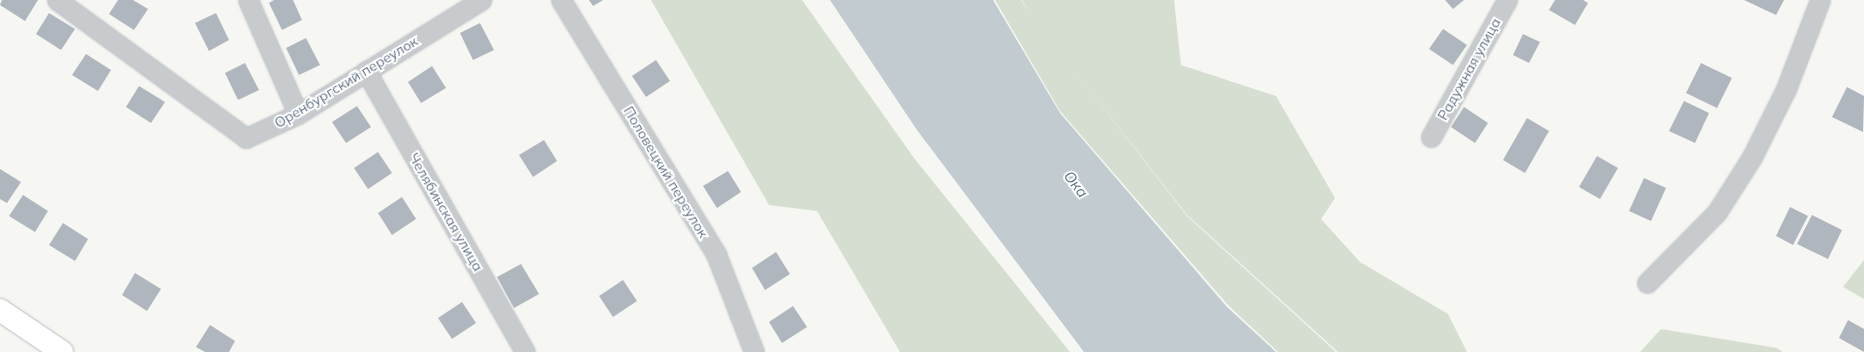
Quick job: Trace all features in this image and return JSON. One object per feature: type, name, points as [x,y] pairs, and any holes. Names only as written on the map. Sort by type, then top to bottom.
[{"type":"street","name":"Оренбургский переулок","points":[[57,0],[246,138],[298,114],[481,0]]},
{"type":"street","points":[[248,0],[298,114]]},
{"type":"street","name":"Половецкий переулок","points":[[561,0],[716,254],[754,352]]},
{"type":"street","name":"Радужная улица","points":[[1430,137],[1507,0]]},
{"type":"street","points":[[1646,283],[1717,212],[1752,157],[1786,89],[1820,0]]},
{"type":"street","name":"Челябинская улица","points":[[366,72],[525,352]]},
{"type":"street","points":[[0,310],[62,352]]},
{"type":"shaded area","points":[[651,0],[802,0],[914,158],[1070,352],[900,352],[817,211],[769,205]]},
{"type":"shaded area","points":[[995,0],[1021,0],[1029,11],[1022,0],[1174,0],[1181,65],[1276,96],[1335,198],[1321,219],[1360,262],[1448,314],[1467,352],[1338,352],[1187,215],[1068,62],[1187,216],[1336,352],[1278,352],[1228,305],[1060,111]]},
{"type":"shaded area","points":[[1864,260],[1864,299],[1843,287]]},
{"type":"shaded area","points":[[1661,329],[1777,348],[1783,352],[1640,352]]},
{"type":"water","name":"Ока","points":[[830,0],[993,0],[1060,113],[1227,307],[1276,352],[1084,352],[917,130]]},
{"type":"building","points":[[2,0],[38,0],[25,21],[0,5]]},
{"type":"building","points":[[118,0],[133,0],[148,9],[134,30],[109,14]]},
{"type":"building","points":[[274,0],[293,0],[302,20],[282,30],[269,3]]},
{"type":"building","points":[[589,0],[603,0],[593,6]]},
{"type":"building","points":[[1445,0],[1464,0],[1453,9]]},
{"type":"building","points":[[1555,0],[1583,0],[1588,3],[1575,25],[1549,10]]},
{"type":"building","points":[[1744,0],[1784,0],[1776,15]]},
{"type":"building","points":[[49,13],[75,29],[61,50],[36,34]]},
{"type":"building","points":[[216,13],[229,40],[209,51],[195,23]]},
{"type":"building","points":[[480,23],[494,50],[473,60],[460,33]]},
{"type":"building","points":[[1443,29],[1467,45],[1453,65],[1429,49]]},
{"type":"building","points":[[1523,34],[1540,42],[1529,63],[1513,55]]},
{"type":"building","points":[[306,38],[320,65],[299,75],[286,48]]},
{"type":"building","points":[[86,54],[111,70],[98,91],[72,75]]},
{"type":"building","points":[[656,60],[670,81],[646,97],[632,76]]},
{"type":"building","points":[[245,63],[259,90],[238,100],[225,73]]},
{"type":"building","points":[[1701,63],[1732,78],[1717,108],[1686,93]]},
{"type":"building","points":[[432,66],[446,88],[421,103],[408,82]]},
{"type":"building","points":[[139,86],[165,102],[151,123],[126,107]]},
{"type":"building","points":[[1847,87],[1864,96],[1863,132],[1832,117]]},
{"type":"building","points":[[1684,101],[1709,113],[1695,143],[1669,131]]},
{"type":"building","points":[[357,106],[371,127],[346,143],[332,122]]},
{"type":"building","points":[[1464,107],[1488,123],[1475,143],[1451,127]]},
{"type":"building","points":[[1527,118],[1549,131],[1525,173],[1503,160]]},
{"type":"building","points":[[544,140],[557,161],[533,177],[519,155]]},
{"type":"building","points":[[378,152],[392,173],[368,189],[354,168]]},
{"type":"building","points":[[1597,156],[1618,168],[1600,199],[1579,187]]},
{"type":"building","points":[[0,169],[21,182],[7,203],[0,199]]},
{"type":"building","points":[[728,171],[741,192],[717,208],[703,186]]},
{"type":"building","points":[[1644,178],[1666,188],[1651,221],[1629,211]]},
{"type":"building","points":[[23,195],[48,211],[35,232],[9,216]]},
{"type":"building","points":[[402,197],[416,219],[392,235],[378,213]]},
{"type":"building","points":[[1790,207],[1808,216],[1793,245],[1776,236]]},
{"type":"building","points":[[1812,215],[1842,230],[1828,259],[1797,244]]},
{"type":"building","points":[[63,223],[88,239],[75,261],[49,245]]},
{"type":"building","points":[[776,252],[790,274],[765,290],[752,268]]},
{"type":"building","points":[[521,264],[539,294],[514,308],[497,277]]},
{"type":"building","points":[[135,273],[161,289],[147,311],[122,295]]},
{"type":"building","points":[[623,280],[637,301],[613,317],[599,296]]},
{"type":"building","points":[[462,302],[476,323],[452,339],[438,318]]},
{"type":"building","points":[[793,306],[807,327],[782,343],[769,322]]},
{"type":"building","points":[[1848,320],[1864,329],[1864,352],[1839,338]]},
{"type":"building","points":[[210,325],[235,341],[229,352],[205,352],[196,347]]}]
